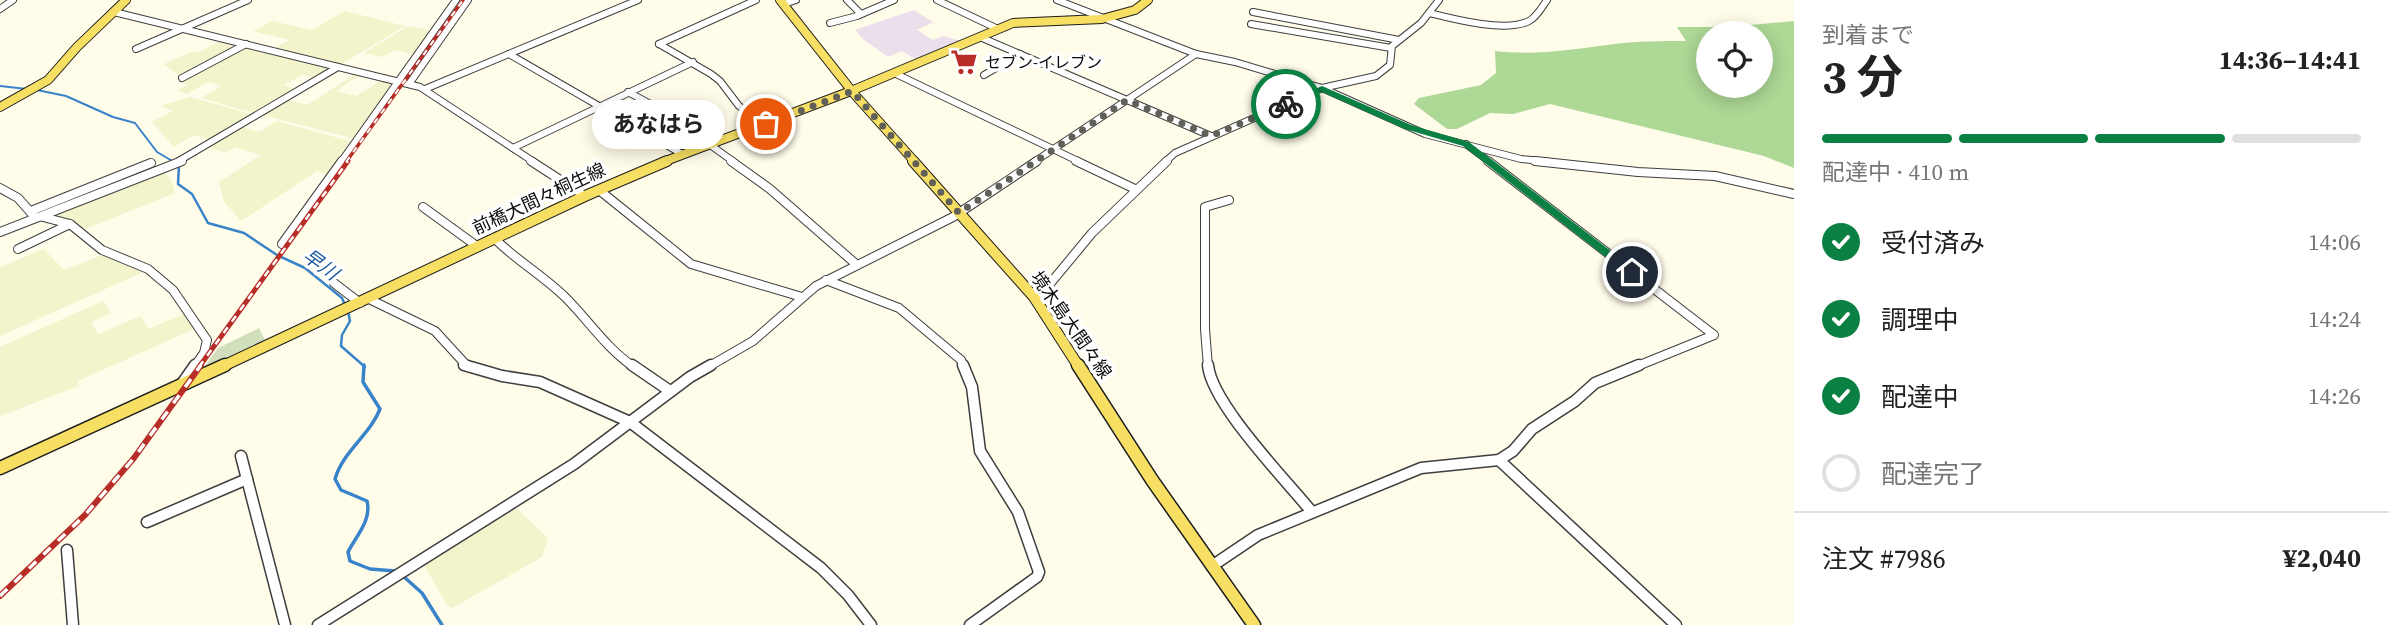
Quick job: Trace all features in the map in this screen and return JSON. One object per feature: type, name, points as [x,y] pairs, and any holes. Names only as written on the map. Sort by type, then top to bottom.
[{"type":"main road","points":[[0,107],[38,88],[52,77],[77,47],[125,0]]},
{"type":"main road","name":"前橋大間々桐生線","points":[[0,468],[585,196],[682,155],[852,91],[998,29],[1027,20],[1079,21],[1104,17],[1138,8],[1147,0]]},
{"type":"main road","name":"境木島大間々線","points":[[782,2],[852,91],[1034,296],[1152,480],[1254,625]]},
{"type":"street","points":[[0,9],[13,0]]},
{"type":"street","points":[[136,49],[248,0]]},
{"type":"street","points":[[282,244],[456,0]]},
{"type":"street","points":[[409,84],[468,0]]},
{"type":"street","points":[[425,89],[638,0]]},
{"type":"street","points":[[755,0],[659,44],[693,62],[720,81],[739,106],[766,124]]},
{"type":"street","points":[[782,2],[796,0]]},
{"type":"street","points":[[848,0],[861,14]]},
{"type":"street","points":[[830,23],[894,0]]},
{"type":"street","points":[[937,0],[998,29]]},
{"type":"street","points":[[1057,0],[1196,54],[1235,62],[1322,88],[1408,127],[1466,144],[1538,162],[1715,176],[1794,194]]},
{"type":"street","points":[[1034,296],[1044,290],[1073,254],[1175,153],[1322,88],[1381,74],[1390,65],[1391,48],[1417,26],[1439,0]]},
{"type":"street","points":[[1429,13],[1490,23],[1522,23],[1531,19],[1547,0]]},
{"type":"street","points":[[1391,48],[1251,26],[1253,11],[1301,23],[1399,40]]},
{"type":"street","points":[[114,12],[425,89],[585,196]]},
{"type":"street","points":[[1301,23],[1301,32]]},
{"type":"street","points":[[980,37],[1211,136]]},
{"type":"street","points":[[182,78],[246,44]]},
{"type":"street","points":[[509,54],[682,155]]},
{"type":"street","points":[[984,75],[1020,54]]},
{"type":"street","points":[[318,625],[574,464],[670,391],[752,341],[826,281],[959,213],[1196,54]]},
{"type":"street","points":[[513,148],[693,62]]},
{"type":"street","points":[[35,215],[184,160],[338,67]]},
{"type":"street","points":[[894,74],[1135,190]]},
{"type":"street","points":[[628,92],[680,120],[650,136]]},
{"type":"street","points":[[709,144],[770,189],[857,265]]},
{"type":"street","points":[[1212,566],[1258,535],[1311,511],[1431,465],[1499,460],[1513,451],[1532,429],[1569,406],[1595,383],[1714,335],[1466,144]]},
{"type":"street","points":[[0,232],[151,163]]},
{"type":"street","points":[[0,188],[18,198],[35,215],[70,224],[102,250],[141,265],[165,283],[207,340],[204,353],[181,386]]},
{"type":"street","points":[[599,190],[691,264],[803,297]]},
{"type":"street","points":[[1229,200],[1205,207],[1206,340],[1209,377],[1241,427],[1311,511]]},
{"type":"street","points":[[423,206],[478,247]]},
{"type":"street","points":[[18,249],[70,224]]},
{"type":"street","points":[[495,239],[512,256],[551,285],[618,356],[670,391]]},
{"type":"street","points":[[826,281],[899,308],[952,352],[964,367],[972,387],[980,451],[1018,512],[1039,572],[1037,577],[970,625]]},
{"type":"street","points":[[334,283],[357,304],[435,331],[465,366],[540,382],[630,422],[821,568],[871,625]]},
{"type":"street","points":[[242,456],[285,625]]},
{"type":"street","points":[[1499,460],[1676,625]]},
{"type":"street","points":[[147,522],[247,479]]},
{"type":"street","points":[[67,550],[73,625]]},
{"type":"shaded area","points":[[914,10],[933,22],[917,30],[933,40],[943,36],[961,41],[917,60],[902,51],[888,57],[855,30]]},
{"type":"green space","points":[[345,11],[405,26],[340,65],[274,49],[289,40],[253,31],[272,21],[312,30]]},
{"type":"green space","points":[[1794,21],[1794,168],[1764,156],[1550,104],[1513,114],[1490,113],[1457,129],[1447,129],[1414,104],[1419,98],[1481,85],[1496,73],[1495,51],[1540,52],[1632,42],[1686,41],[1677,27],[1696,27],[1696,98],[1773,98],[1773,23]]},
{"type":"green space","points":[[408,26],[433,31],[417,55],[395,50],[382,57],[364,53]]},
{"type":"green space","points":[[222,40],[241,45],[180,77],[164,64],[191,52],[199,52]]},
{"type":"green space","points":[[246,46],[332,68],[317,78],[302,75],[284,85],[298,90],[257,114],[201,98],[221,86],[216,84],[208,82],[187,94],[178,90],[187,85],[179,81]]},
{"type":"green space","points":[[357,73],[361,74],[336,91],[356,96],[382,80],[396,83],[355,139],[263,115],[287,100],[307,105]]},
{"type":"green space","points":[[190,97],[255,115],[214,141],[194,135],[174,147],[152,122],[173,111],[161,106]]},
{"type":"green space","points":[[277,121],[353,142],[330,175],[317,171],[241,221],[224,202],[219,182],[261,155],[235,147],[226,153],[208,147],[241,127],[259,132]]},
{"type":"green space","points":[[162,171],[171,179],[175,193],[85,229],[69,219],[50,216]]},
{"type":"green space","points":[[44,249],[64,270],[105,254],[146,271],[0,336],[0,267]]},
{"type":"green space","points":[[103,301],[111,313],[91,322],[98,334],[141,316],[148,329],[184,314],[196,328],[78,381],[79,386],[0,416],[0,347]]},
{"type":"green space","points":[[259,328],[266,342],[201,372],[218,348]]},
{"type":"green space","points":[[514,506],[548,538],[542,557],[452,608],[447,605],[425,567],[428,562]]},
{"type":"waterway","name":"早川","points":[[0,86],[27,89]]},
{"type":"waterway","name":"早川","points":[[37,90],[66,96],[113,117],[135,123],[157,152],[174,162]]},
{"type":"waterway","name":"早川","points":[[172,161],[179,165],[178,184],[192,194],[208,223],[244,233],[277,255],[305,268],[342,298],[345,305]]},
{"type":"waterway","name":"早川","points":[[348,311],[350,321],[342,335],[341,346],[364,366]]},
{"type":"waterway","name":"早川","points":[[364,366],[363,382],[380,409],[370,427],[344,460],[335,479],[341,490],[367,501],[365,521],[348,552],[350,561],[370,569],[395,571]]},
{"type":"waterway","name":"早川","points":[[403,576],[422,593],[442,625]]},
{"type":"railway","points":[[346,162],[463,0]]},
{"type":"railway","points":[[199,367],[348,161]]},
{"type":"railway","points":[[0,596],[85,515],[134,458],[201,365]]},
{"type":"way so far","points":[[766,124],[852,91],[959,213],[1127,100],[1211,136],[1286,104]]},
{"type":"place","name":"セブン-イレブン","points":[[964,62]]},
{"type":"place","name":"あなはら","points":[[766,124]]},
{"type":"route","points":[[1286,104],[1322,88],[1425,134],[1466,144],[1632,272]]}]
